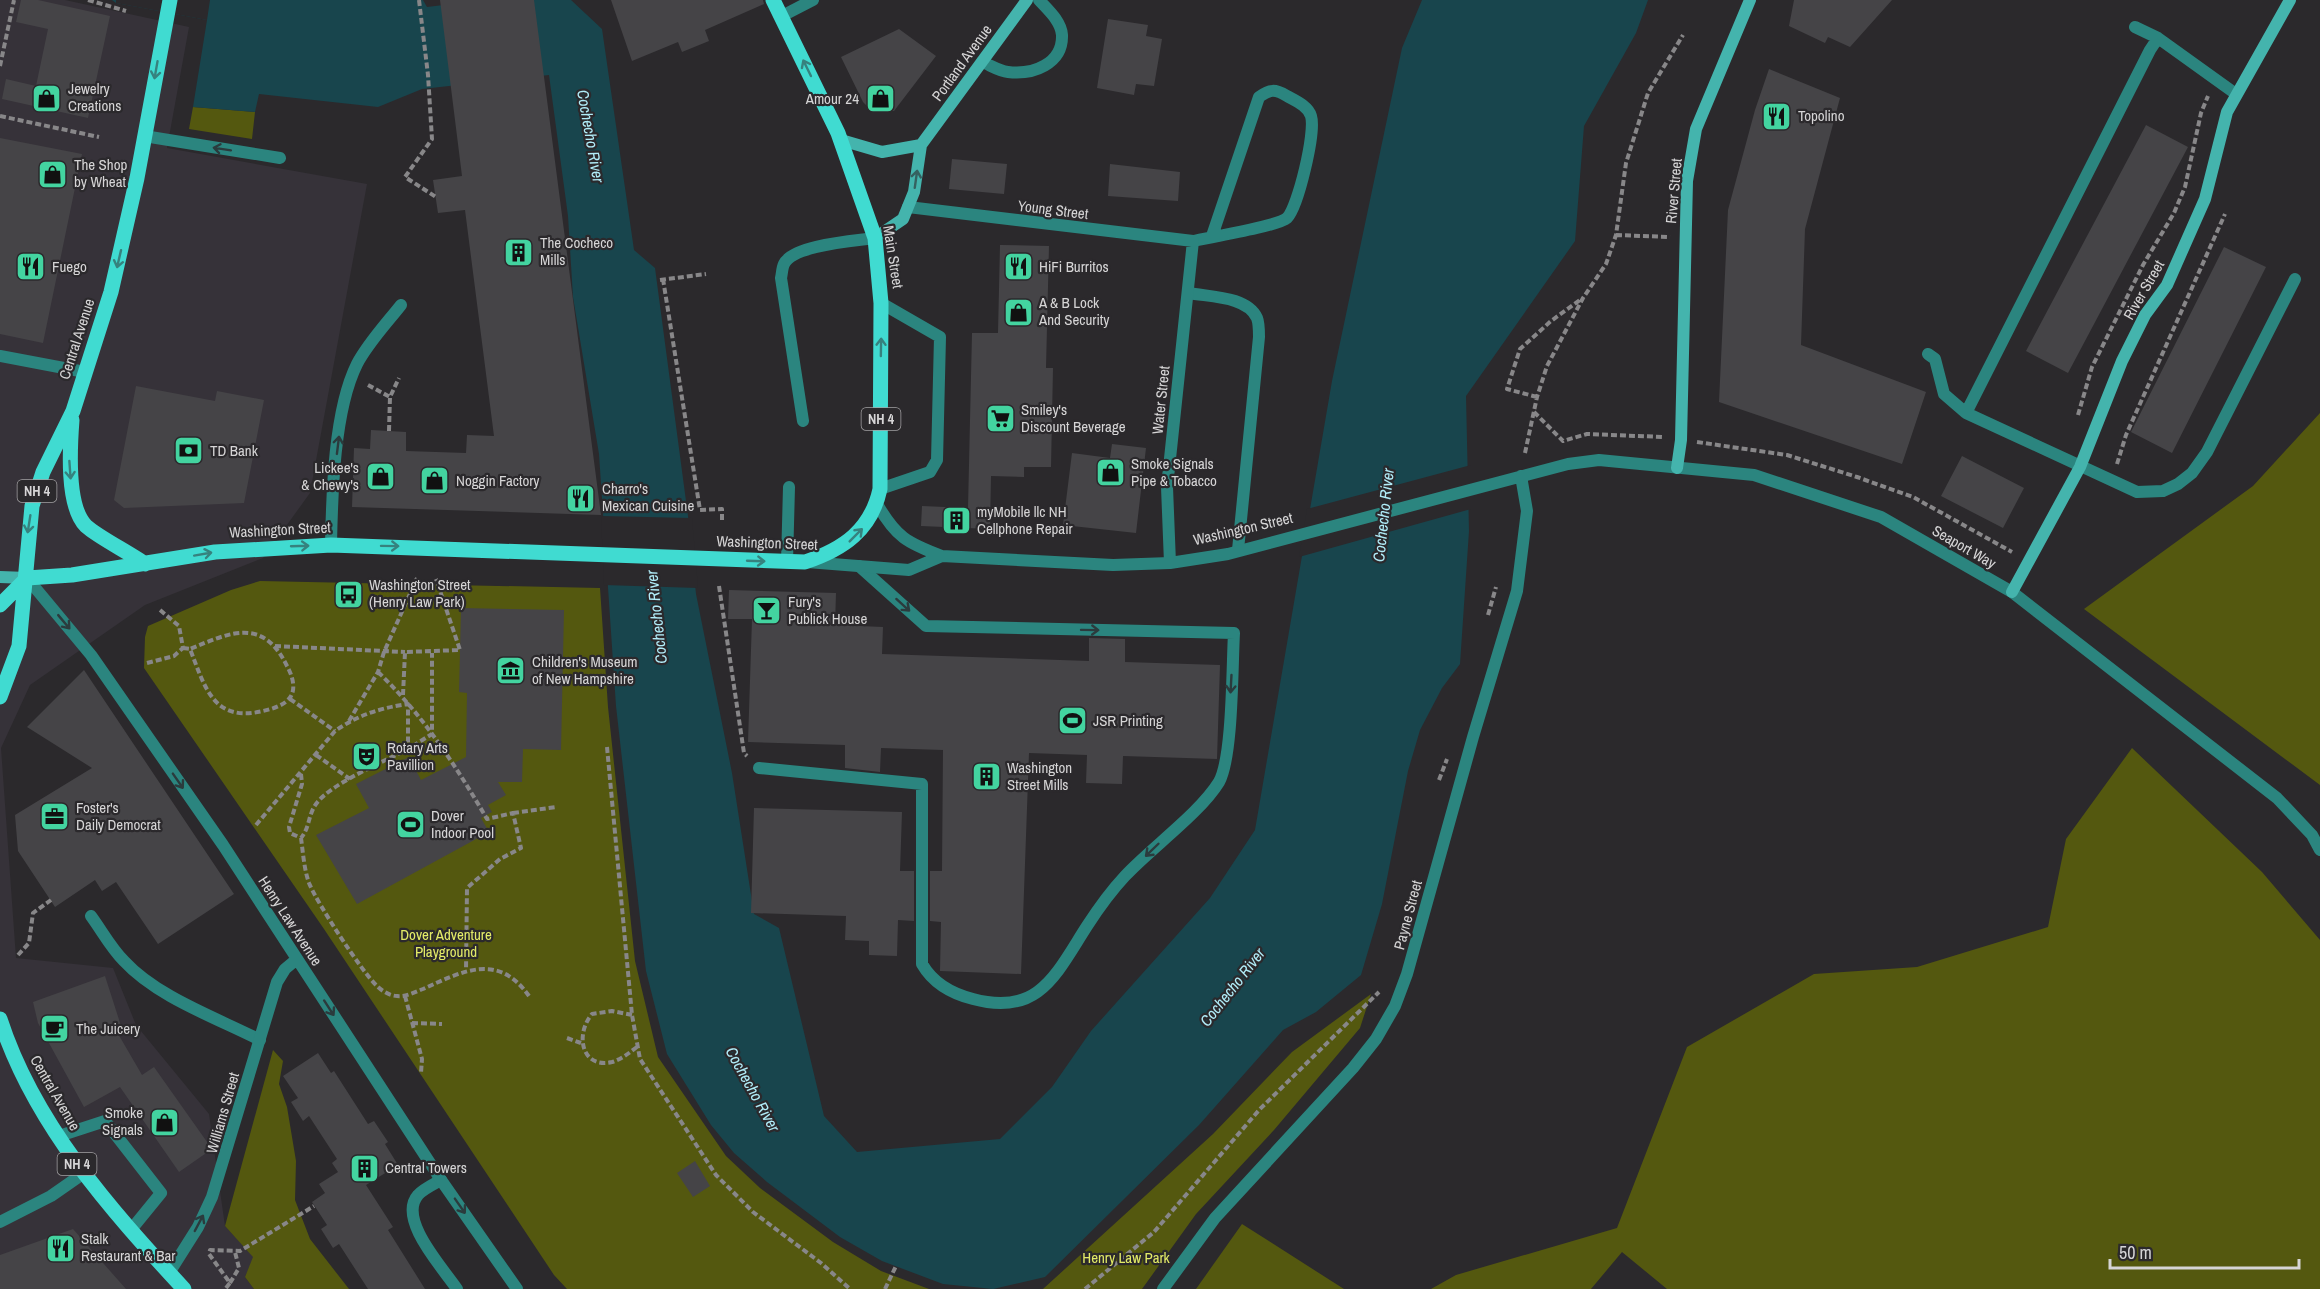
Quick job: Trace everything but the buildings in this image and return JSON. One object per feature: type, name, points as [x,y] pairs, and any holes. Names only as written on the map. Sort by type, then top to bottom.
[{"type":"main road","name":"Main Street","points":[[773,0],[841,140],[875,238],[881,303],[880,489],[877,504],[868,521],[843,546],[805,562]]},
{"type":"main road","name":"Central Avenue","points":[[0,697],[19,646],[27,578],[27,536],[32,506],[44,472],[73,411],[111,292],[144,136],[168,6]]},
{"type":"main road","points":[[73,411],[69,456],[71,484],[85,525],[145,564]]},
{"type":"main road","name":"Washington Street","points":[[27,578],[72,575],[215,552],[332,545],[805,562]]},
{"type":"main road","points":[[0,605],[27,578]]},
{"type":"main road","name":"Central Avenue","points":[[0,1019],[16,1061],[59,1136],[84,1173],[130,1231],[183,1289]]},
{"type":"street","points":[[782,16],[813,0]]},
{"type":"street","name":"Portland Avenue","points":[[875,238],[903,219],[914,192],[921,145],[1027,0]]},
{"type":"street","points":[[982,62],[1006,72],[1027,72],[1050,63],[1059,51],[1062,34],[1056,18],[1040,0]]},
{"type":"street","name":"River Street","points":[[1677,468],[1681,440],[1687,181],[1696,129],[1750,0]]},
{"type":"street","name":"River Street","points":[[2012,592],[2080,466],[2122,361],[2145,315],[2167,285],[2205,199],[2227,112],[2282,19],[2290,0]]},
{"type":"street","points":[[2135,27],[2158,38],[2236,94]]},
{"type":"street","points":[[1966,413],[2158,38]]},
{"type":"street","points":[[1194,241],[1278,223],[1294,208],[1313,129],[1311,114],[1304,106],[1275,90],[1267,91],[1259,97],[1212,236]]},
{"type":"street","points":[[144,136],[280,158]]},
{"type":"street","points":[[841,140],[882,152],[921,145]]},
{"type":"street","name":"Young Street","points":[[908,207],[1194,241]]},
{"type":"street","points":[[803,421],[781,278],[784,263],[795,254],[810,249],[875,238]]},
{"type":"street","name":"Water Street","points":[[1170,563],[1167,487],[1194,241]]},
{"type":"street","points":[[1928,354],[1935,359],[1944,393],[1966,413],[2137,492],[2163,492],[2192,473],[2209,449],[2295,279]]},
{"type":"street","points":[[1189,294],[1232,301],[1248,307],[1257,318],[1259,337],[1238,550]]},
{"type":"street","points":[[880,489],[930,472],[937,460],[940,337],[881,303]]},
{"type":"street","points":[[332,545],[336,462],[350,382],[358,363],[400,305]]},
{"type":"street","points":[[0,356],[85,372]]},
{"type":"street","name":"Seaport Way","points":[[1521,476],[1568,464],[1599,460],[1754,476],[1881,517],[2012,592],[2277,798],[2317,845]]},
{"type":"street","name":"Washington Street","points":[[805,562],[909,570],[942,556],[1113,565],[1170,563],[1287,538],[1521,476]]},
{"type":"street","name":"Payne Street","points":[[1163,1289],[1215,1218],[1353,1068],[1376,1039],[1395,1006],[1407,974],[1473,736],[1517,591],[1527,512],[1521,476]]},
{"type":"street","points":[[787,562],[789,488]]},
{"type":"street","points":[[877,504],[900,538],[942,556]]},
{"type":"street","points":[[759,768],[922,784],[922,964],[928,975],[942,986],[963,997],[1007,1005],[1035,994],[1048,985],[1088,924],[1125,876],[1203,801],[1219,782],[1227,749],[1234,633],[926,626],[859,566]]},
{"type":"street","name":"Washington Street","points":[[0,577],[27,578]]},
{"type":"street","name":"Henry Law Avenue","points":[[27,578],[91,655],[223,845],[441,1179],[517,1289]]},
{"type":"street","points":[[91,916],[123,960],[136,973],[161,990],[260,1040]]},
{"type":"street","name":"Williams Street","points":[[169,1273],[198,1227],[213,1197],[277,982],[285,969],[297,959]]},
{"type":"street","points":[[59,1136],[105,1121],[161,1193],[130,1231]]},
{"type":"street","points":[[0,1222],[51,1196],[84,1173]]},
{"type":"street","points":[[441,1179],[418,1195],[414,1203],[412,1221],[457,1289]]},
{"type":"path","points":[[0,66],[14,0]]},
{"type":"path","points":[[88,0],[126,11]]},
{"type":"path","points":[[419,0],[428,75],[432,139],[405,177],[436,197]]},
{"type":"path","points":[[1525,453],[1537,397],[1547,366],[1583,298],[1606,264],[1616,235],[1626,163],[1648,93],[1683,35]]},
{"type":"path","points":[[2076,423],[2092,367],[2185,187],[2201,113],[2208,96]]},
{"type":"path","points":[[0,116],[99,137]]},
{"type":"path","points":[[2116,465],[2126,435],[2225,214]]},
{"type":"path","points":[[1616,235],[1659,236]]},
{"type":"path","points":[[706,274],[661,279],[700,510],[722,509],[722,523]]},
{"type":"path","points":[[1537,397],[1507,389],[1520,350],[1551,321],[1583,298]]},
{"type":"path","points":[[389,431],[390,397],[399,378]]},
{"type":"path","points":[[372,385],[390,397]]},
{"type":"path","points":[[1534,412],[1563,441]]},
{"type":"path","points":[[349,722],[378,672],[384,652],[417,578]]},
{"type":"path","points":[[274,646],[384,652],[432,653],[460,650],[436,579]]},
{"type":"path","points":[[719,586],[744,753],[759,768]]},
{"type":"path","points":[[1487,617],[1496,587]]},
{"type":"path","points":[[160,610],[179,626],[183,648]]},
{"type":"path","points":[[147,663],[174,656],[183,648],[190,649],[234,632],[260,635],[274,646],[291,672],[293,691],[290,699],[281,705],[253,713],[240,714],[228,711],[217,705],[209,695],[190,649]]},
{"type":"path","points":[[402,696],[405,652]]},
{"type":"path","points":[[432,653],[432,735]]},
{"type":"path","points":[[378,672],[402,696],[453,760],[487,819],[556,807]]},
{"type":"path","points":[[290,699],[335,732]]},
{"type":"path","points":[[256,825],[335,732],[349,722],[384,708],[408,704]]},
{"type":"path","points":[[408,704],[408,749]]},
{"type":"path","points":[[432,735],[351,779],[317,802],[309,827],[301,838],[308,881],[378,987],[394,996],[405,996],[466,970],[491,970],[506,973],[517,980],[529,996]]},
{"type":"path","points":[[607,747],[632,1015],[640,1059],[716,1175],[733,1194],[850,1289]]},
{"type":"path","points":[[316,755],[351,779]]},
{"type":"path","points":[[1438,786],[1443,763],[1449,757]]},
{"type":"path","points":[[301,773],[302,784],[289,827],[294,837],[301,838]]},
{"type":"path","points":[[466,970],[467,888],[501,859],[521,848],[513,813]]},
{"type":"path","points":[[18,955],[29,943],[33,913],[51,900]]},
{"type":"path","points":[[1085,1289],[1154,1232],[1260,1109],[1375,998],[1384,985]]},
{"type":"path","points":[[405,996],[422,1059],[421,1073]]},
{"type":"path","points":[[632,1015],[612,1011],[592,1014],[582,1031],[581,1043],[587,1054],[598,1061],[610,1062],[622,1058],[637,1047]]},
{"type":"path","points":[[412,1023],[442,1024]]},
{"type":"path","points":[[567,1038],[581,1043]]},
{"type":"path","points":[[230,1283],[209,1254],[210,1250],[238,1252],[314,1206]]},
{"type":"path","points":[[226,1288],[239,1268],[238,1252]]},
{"type":"path","points":[[885,1289],[896,1266]]},
{"type":"shaded area","points":[[0,0],[65,0],[189,27],[167,148],[367,184],[310,493],[263,558],[145,605],[30,685],[1,748],[16,958],[113,968],[136,1025],[209,1114],[225,1226],[254,1257],[245,1277],[254,1289],[0,1289]]},
{"type":"green space","points":[[193,107],[255,112],[252,139],[189,129]]},
{"type":"green space","points":[[2320,413],[2320,785],[2084,609],[2253,486]]},
{"type":"green space","name":"Dover Adventure Playground","points":[[260,581],[600,588],[608,707],[635,961],[658,1057],[726,1156],[760,1188],[833,1242],[881,1271],[929,1289],[567,1289],[554,1275],[324,929],[144,668],[145,637],[148,626],[231,590]]},
{"type":"green space","points":[[2132,748],[2262,872],[2320,940],[2320,1289],[1667,1289],[1622,1252],[1591,1289],[1431,1289],[1456,1275],[1617,1228],[1687,1047],[1814,974],[1917,967],[2048,927],[2066,839]]},
{"type":"green space","name":"Henry Law Park","points":[[1371,994],[1360,1028],[1274,1130],[1196,1214],[1142,1289],[1043,1289],[1213,1134],[1292,1052]]},
{"type":"green space","points":[[273,1050],[283,1061],[279,1084],[287,1107],[296,1161],[295,1200],[310,1239],[349,1289],[254,1289],[245,1277],[253,1257],[225,1226]]},
{"type":"green space","points":[[1242,1224],[1344,1289],[1196,1289]]},
{"type":"water","name":"Cochecho River","points":[[112,0],[423,0],[427,7],[485,0],[571,0],[602,29],[634,250],[655,268],[696,594],[732,773],[754,914],[779,928],[824,1116],[857,1152],[1000,1139],[1052,1087],[1091,1031],[1210,898],[1255,830],[1332,381],[1402,48],[1422,0],[1648,0],[1636,33],[1584,126],[1575,241],[1466,396],[1469,531],[1460,664],[1442,688],[1420,730],[1408,771],[1382,904],[1361,975],[1316,1012],[1283,1030],[1199,1125],[1045,1277],[993,1289],[943,1284],[882,1261],[840,1237],[767,1182],[734,1153],[711,1125],[667,1054],[646,971],[616,706],[599,454],[573,297],[568,216],[549,75],[422,89],[378,107],[259,94],[255,112],[193,107],[207,20],[116,3]]},
{"type":"pier","points":[[116,0],[210,0],[207,20],[116,3]]},
{"type":"pier","points":[[1471,465],[1471,509],[1299,557],[1307,509]]},
{"type":"pier","points":[[601,516],[692,518],[698,588],[604,585]]},
{"type":"place","name":"Jewelry Creations","points":[[47,98]]},
{"type":"place","name":"Amour 24","points":[[880,99]]},
{"type":"place","name":"Topolino","points":[[1777,116]]},
{"type":"place","name":"The Shop by Wheat","points":[[53,174]]},
{"type":"place","name":"The Cocheco Mills","points":[[519,252]]},
{"type":"place","name":"Fuego","points":[[31,267]]},
{"type":"place","name":"HiFi Burritos","points":[[1018,267]]},
{"type":"place","name":"A & B Lock And Security","points":[[1018,312]]},
{"type":"place","name":"Smiley's Discount Beverage","points":[[1000,419]]},
{"type":"place","name":"TD Bank","points":[[189,451]]},
{"type":"place","name":"Smoke Signals Pipe & Tobacco","points":[[1110,473]]},
{"type":"place","name":"Lickee's & Chewy's","points":[[380,477]]},
{"type":"place","name":"Noggin Factory","points":[[435,481]]},
{"type":"place","name":"Charro's Mexican Cuisine","points":[[581,498]]},
{"type":"place","name":"myMobile llc NH Cellphone Repair","points":[[956,521]]},
{"type":"place","name":"Washington Street (Henry Law Park)","points":[[348,594]]},
{"type":"place","name":"Fury's Publick House","points":[[767,611]]},
{"type":"place","name":"Children's Museum of New Hampshire","points":[[511,671]]},
{"type":"place","name":"JSR Printing","points":[[1072,721]]},
{"type":"place","name":"Rotary Arts Pavillion","points":[[366,757]]},
{"type":"place","name":"Washington Street Mills","points":[[986,777]]},
{"type":"place","name":"Foster's Daily Democrat","points":[[55,817]]},
{"type":"place","name":"Dover Indoor Pool","points":[[410,825]]},
{"type":"place","name":"The Juicery","points":[[55,1029]]},
{"type":"place","name":"Smoke Signals","points":[[164,1122]]},
{"type":"place","name":"Central Towers","points":[[364,1168]]},
{"type":"place","name":"Stalk Restaurant & Bar","points":[[60,1248]]}]
